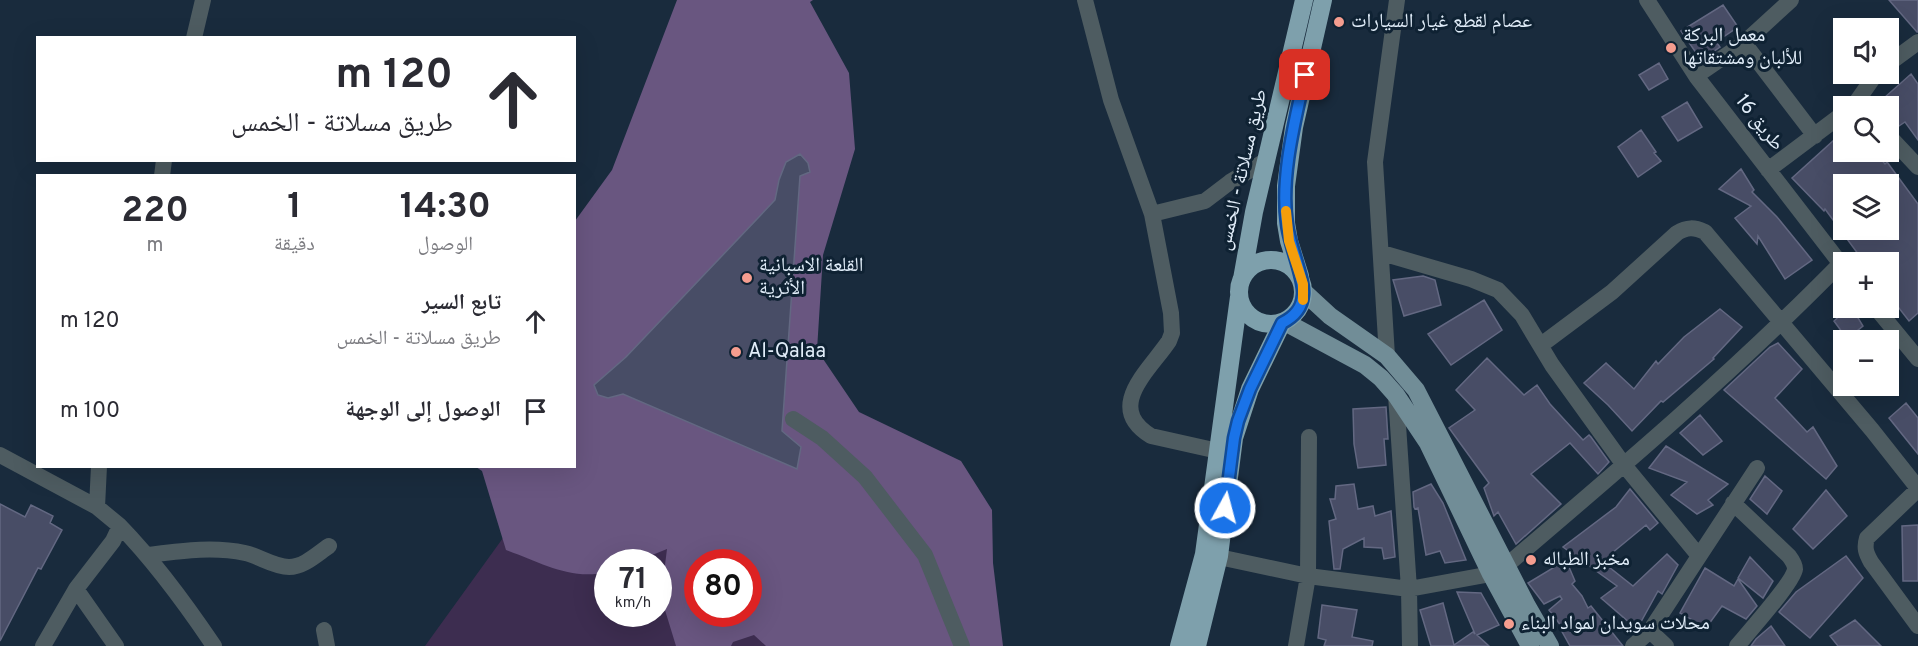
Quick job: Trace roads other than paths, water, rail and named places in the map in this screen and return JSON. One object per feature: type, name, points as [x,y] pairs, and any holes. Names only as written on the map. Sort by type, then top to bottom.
[{"type":"highway","name":"طريق مسلاتة - الخمس","points":[[1212,555],[1218,451],[1240,288],[1304,0]]},
{"type":"highway","name":"طريق مسلاتة - الخمس","points":[[1302,284],[1286,223],[1286,186],[1294,127],[1323,0]]},
{"type":"highway","points":[[1197,646],[1234,438],[1250,389],[1283,323],[1299,310],[1302,284],[1293,268],[1275,260],[1255,264],[1247,270],[1240,288],[1247,314],[1264,324],[1283,323]]},
{"type":"highway","points":[[1179,646],[1212,555]]},
{"type":"main road","points":[[1302,284],[1330,316],[1387,356],[1416,390],[1499,569],[1530,646]]},
{"type":"main road","points":[[1283,323],[1365,365],[1396,395],[1428,443],[1499,569],[1550,646]]},
{"type":"street","points":[[194,36],[203,0]]},
{"type":"street","points":[[1085,0],[1111,100],[1152,214],[1171,313],[1172,333],[1169,341],[1134,389],[1130,398],[1131,410],[1136,423],[1151,436],[1218,451]]},
{"type":"street","points":[[1387,356],[1375,162],[1397,0]]},
{"type":"street","name":"طريق 16","points":[[1647,0],[1696,76],[1833,254]]},
{"type":"street","points":[[1696,76],[1744,43],[1791,0]]},
{"type":"street","points":[[1899,56],[1918,42]]},
{"type":"street","points":[[1744,43],[1815,136]]},
{"type":"street","points":[[1768,170],[1833,122]]},
{"type":"street","points":[[1899,147],[1918,167]]},
{"type":"street","points":[[1152,214],[1205,201],[1230,182],[1267,160]]},
{"type":"street","points":[[1540,345],[1612,292],[1677,233],[1685,228],[1705,232],[1872,430],[1917,487],[1914,493],[1867,538],[1865,552],[1918,626]]},
{"type":"street","points":[[1382,253],[1471,279],[1498,290],[1522,315],[1552,365],[1624,465],[1699,556]]},
{"type":"street","points":[[1212,555],[1308,576],[1409,589],[1499,569],[1624,465],[1833,275]]},
{"type":"street","points":[[1884,318],[1918,358]]},
{"type":"street","points":[[1396,395],[1409,589],[1410,646]]},
{"type":"street","points":[[794,419],[822,438],[865,477],[925,555],[962,646]]},
{"type":"street","points":[[1296,646],[1308,576],[1309,437]]},
{"type":"street","points":[[0,454],[97,507],[120,526],[148,555],[172,585],[213,646]]},
{"type":"street","points":[[97,507],[99,468]]},
{"type":"street","points":[[1633,646],[1650,631],[1757,468]]},
{"type":"street","points":[[1733,503],[1789,556],[1795,571],[1737,646]]},
{"type":"street","points":[[43,646],[76,589],[113,541],[120,526]]},
{"type":"street","points":[[148,555],[187,550],[219,550],[246,553],[289,567],[301,565],[329,546]]},
{"type":"street","points":[[76,589],[116,646]]},
{"type":"street","points":[[1650,631],[1666,646]]},
{"type":"place","name":"عصام لقطع غيار السيارات","points":[[1339,22]]},
{"type":"place","name":"معمل البركة للألبان ومشتقاتها","points":[[1671,48]]},
{"type":"place","name":"القلعة الاسبانية الأثرية","points":[[747,278]]},
{"type":"place","name":"Al-Qalaa","points":[[736,352]]},
{"type":"place","name":"مخبز الطباله","points":[[1531,560]]},
{"type":"place","name":"محلات سويدان لمواد البناء","points":[[1509,624]]}]
